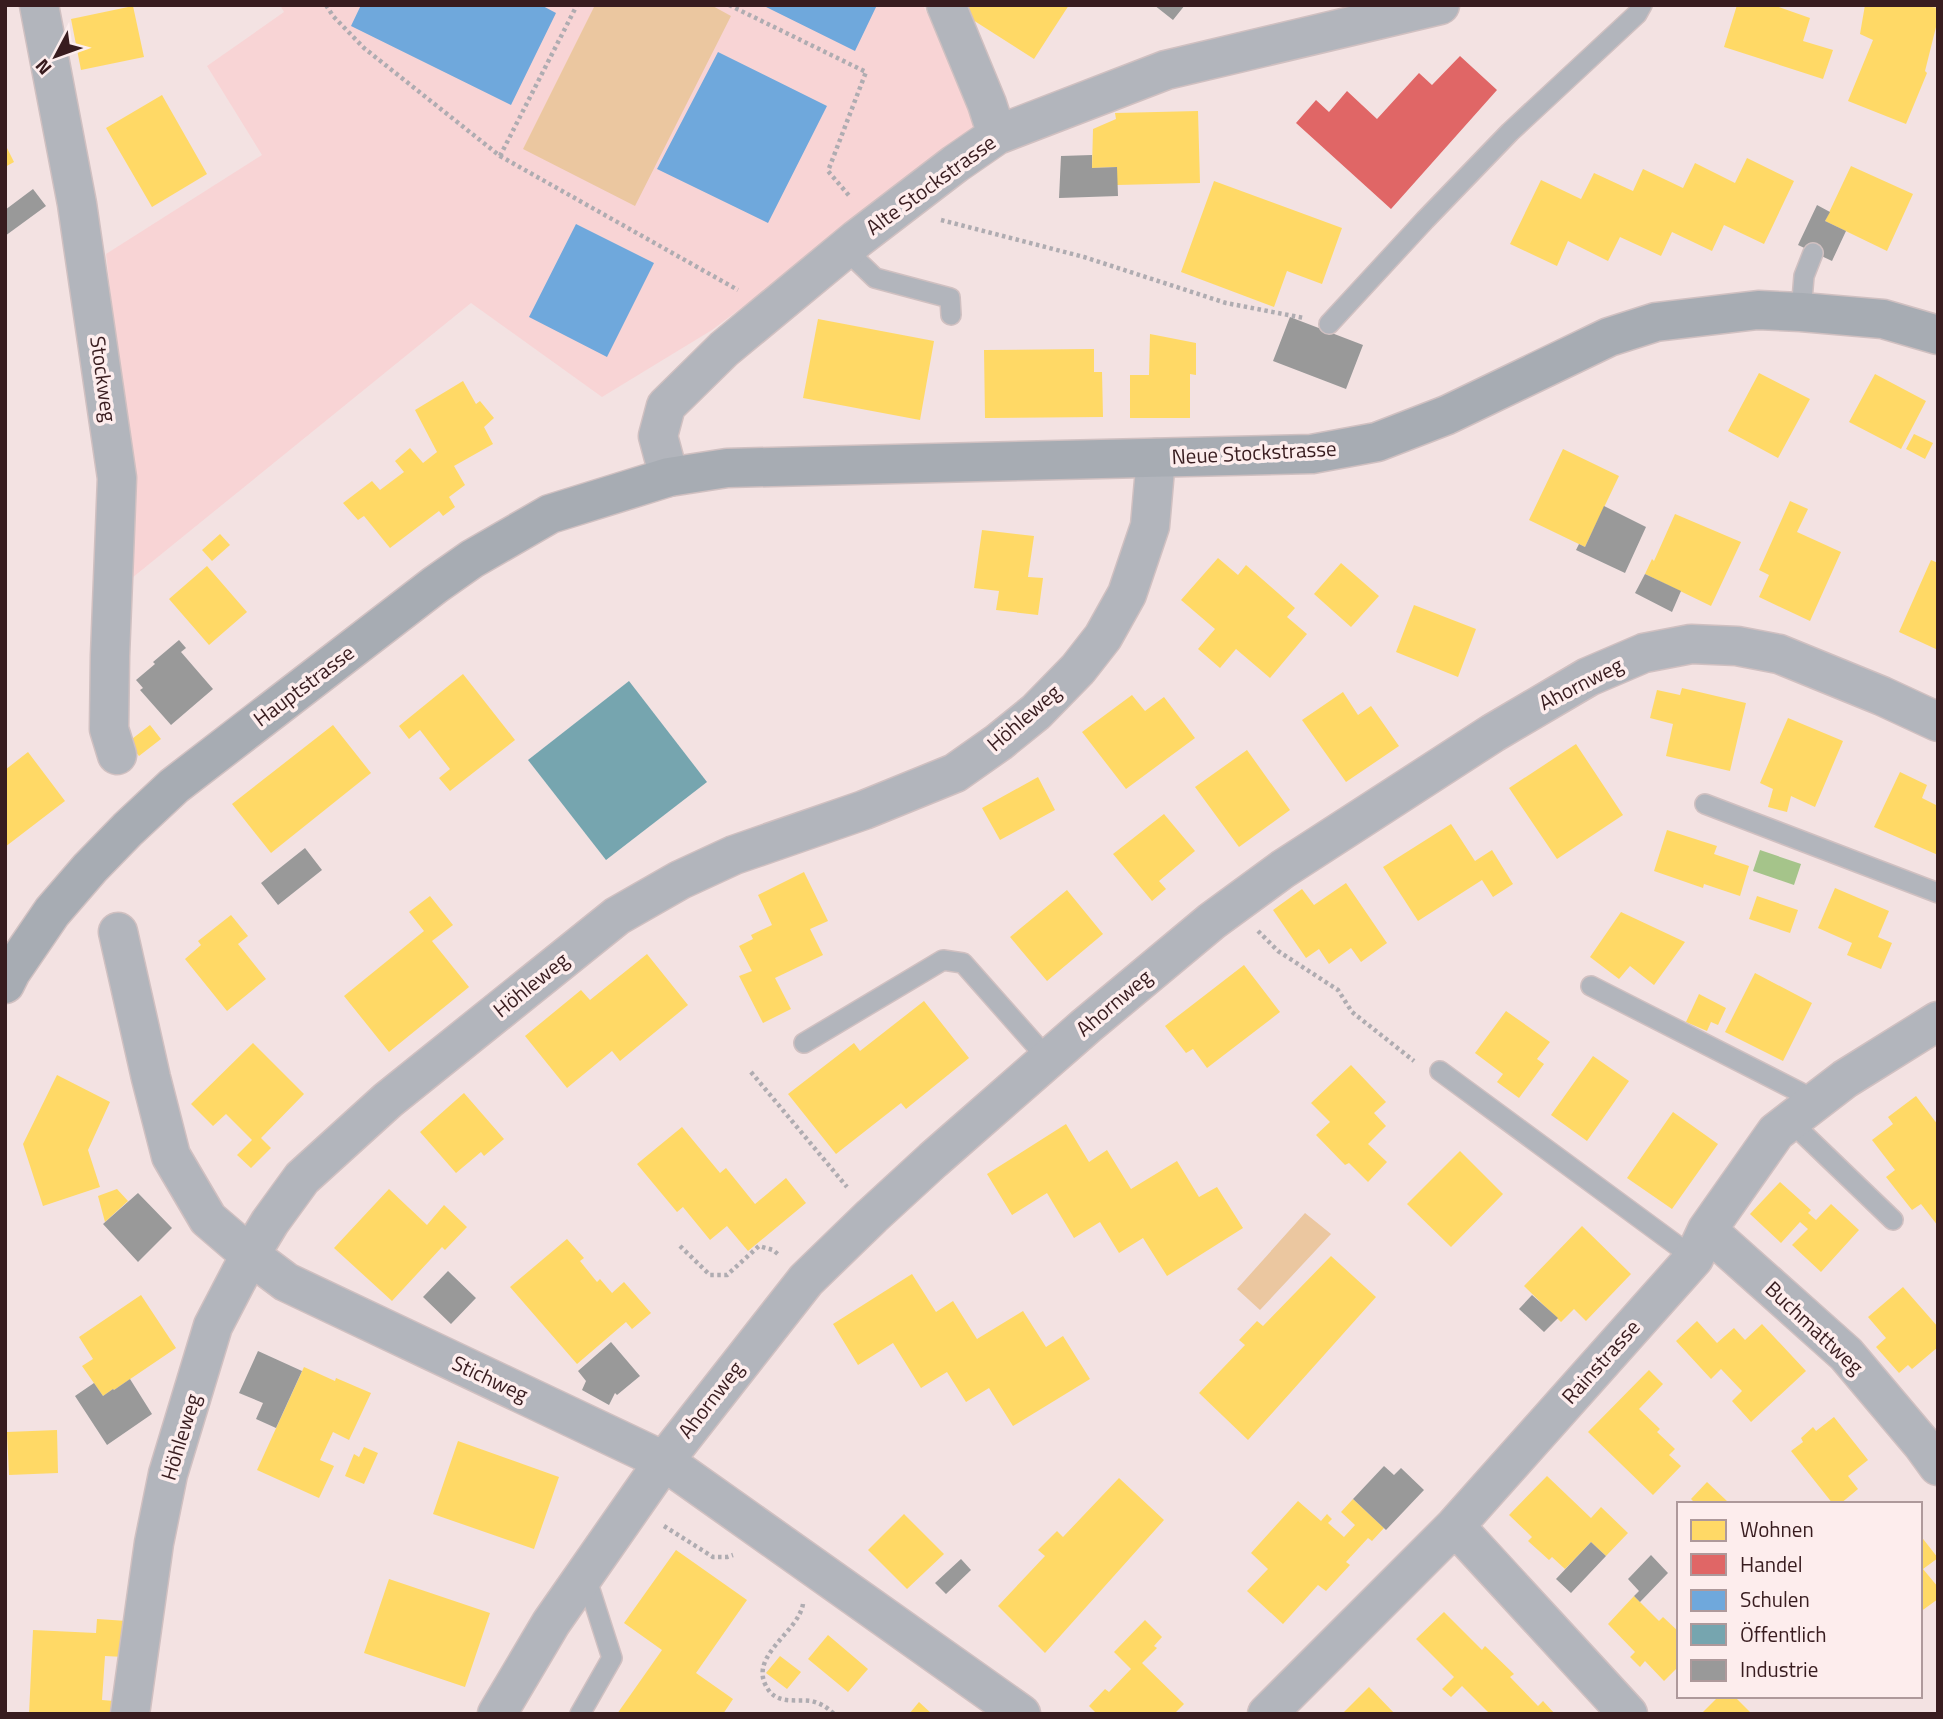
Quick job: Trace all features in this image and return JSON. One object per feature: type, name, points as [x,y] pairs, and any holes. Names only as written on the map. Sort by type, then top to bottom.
[{"type":"street","name":"Stockweg","points":[[39,5],[77,204],[117,478],[109,729],[117,755]]},
{"type":"street","points":[[946,5],[997,135]]},
{"type":"street","name":"Alte Stockstrasse","points":[[668,477],[658,436],[666,407],[724,349],[845,249],[909,198],[997,135],[1166,70],[1348,16],[1440,5]]},
{"type":"street","name":"Neue Stockstrasse","points":[[668,477],[727,468],[1312,453],[1377,442],[1447,415],[1608,337],[1656,322],[1758,310],[1883,319],[1938,335]]},
{"type":"street","name":"Höhleweg","points":[[130,1714],[154,1542],[168,1474],[213,1326],[250,1255],[302,1178],[388,1100],[617,916],[680,880],[734,855],[864,810],[955,773],[1036,712],[1078,669],[1102,638],[1128,594],[1150,526],[1156,458]]},
{"type":"street","name":"Hauptstrasse","points":[[7,975],[52,912],[90,868],[174,786],[435,585],[472,559],[550,514],[668,477]]},
{"type":"street","name":"Ahornweg","points":[[497,1714],[551,1623],[664,1461],[807,1280],[872,1216],[1048,1059],[1212,921],[1283,869],[1493,733],[1588,677],[1644,653],[1691,644],[1737,646],[1779,654],[1938,722]]},
{"type":"street","name":"Stichweg","points":[[118,932],[171,1156],[208,1219],[286,1282],[664,1461],[1021,1714]]},
{"type":"street","name":"Rainstrasse","points":[[1267,1714],[1455,1526],[1701,1244],[1776,1132],[1845,1079],[1938,1021]]},
{"type":"street","name":"Buchmattweg","points":[[1701,1244],[1846,1354],[1938,1466]]},
{"type":"street","points":[[1455,1526],[1628,1714]]},
{"type":"lane","points":[[1329,324],[1424,220],[1510,132],[1637,14],[1642,5]]},
{"type":"lane","points":[[845,249],[875,278],[950,298],[951,315]]},
{"type":"lane","points":[[1801,312],[1804,276],[1813,253]]},
{"type":"lane","points":[[1705,804],[1938,893]]},
{"type":"lane","points":[[804,1043],[943,960],[963,963],[1048,1059]]},
{"type":"lane","points":[[1591,986],[1803,1111],[1893,1220]]},
{"type":"lane","points":[[1440,1071],[1701,1244]]},
{"type":"lane","points":[[580,1714],[612,1658],[586,1574]]},
{"type":"path","points":[[326,5],[364,48],[500,156],[772,310]]},
{"type":"path","points":[[500,156],[578,5]]},
{"type":"path","points":[[729,5],[866,72],[828,171],[874,226]]},
{"type":"path","points":[[909,198],[932,218],[1084,257],[1226,303],[1329,324]]},
{"type":"path","points":[[1233,906],[1278,951],[1338,990],[1352,1012],[1422,1067],[1440,1071]]},
{"type":"path","points":[[751,1072],[872,1216]]},
{"type":"path","points":[[680,1246],[710,1275],[727,1275],[759,1246],[774,1250],[807,1280]]},
{"type":"path","points":[[632,1506],[713,1557],[738,1554]]},
{"type":"path","points":[[802,1598],[803,1606],[798,1619],[775,1645],[763,1664],[763,1682],[772,1695],[788,1701],[810,1701],[826,1706],[834,1714]]},
{"type":"shaded area","points":[[280,5],[923,5],[984,126],[712,330],[602,397],[471,303],[127,582],[115,333],[106,254],[262,155],[207,66],[284,12]]},
{"type":"shaded area","points":[[595,5],[711,5],[731,16],[635,206],[523,149]]},
{"type":"shaded area","points":[[1760,850],[1801,864],[1794,885],[1753,871]]},
{"type":"shaded area","points":[[1305,1213],[1331,1234],[1260,1310],[1237,1289]]},
{"type":"building: Wohnen","points":[[966,5],[1069,5],[1034,59],[962,13]]},
{"type":"building: Wohnen","points":[[1737,5],[1773,5],[1810,18],[1803,41],[1833,50],[1823,79],[1724,47]]},
{"type":"building: Wohnen","points":[[1865,5],[1919,5],[1938,8],[1938,19],[1925,71],[1927,73],[1906,124],[1848,101],[1873,40],[1860,34]]},
{"type":"building: Wohnen","points":[[133,6],[144,57],[81,70],[71,19]]},
{"type":"building: Wohnen","points":[[162,95],[207,174],[152,207],[106,128]]},
{"type":"building: Wohnen","points":[[1198,111],[1200,183],[1117,185],[1117,167],[1092,168],[1093,129],[1116,119],[1115,113]]},
{"type":"building: Wohnen","points":[[5,144],[14,162],[5,167]]},
{"type":"building: Wohnen","points":[[1747,158],[1794,181],[1764,244],[1724,225],[1712,251],[1672,232],[1661,256],[1620,237],[1608,261],[1568,241],[1557,266],[1510,244],[1541,180],[1581,199],[1594,173],[1633,191],[1643,169],[1683,188],[1695,163],[1735,183]]},
{"type":"building: Wohnen","points":[[1851,166],[1913,194],[1887,251],[1825,221]]},
{"type":"building: Wohnen","points":[[1214,181],[1342,228],[1322,284],[1287,271],[1274,307],[1181,272]]},
{"type":"building: Wohnen","points":[[818,319],[934,341],[920,420],[803,398]]},
{"type":"building: Wohnen","points":[[1150,334],[1196,343],[1196,375],[1190,374],[1190,418],[1130,418],[1130,375],[1149,375]]},
{"type":"building: Wohnen","points":[[1094,349],[1094,372],[1102,372],[1103,417],[985,418],[984,350]]},
{"type":"building: Wohnen","points":[[1759,373],[1810,399],[1778,458],[1728,431]]},
{"type":"building: Wohnen","points":[[1875,374],[1926,401],[1901,449],[1849,422]]},
{"type":"building: Wohnen","points":[[463,381],[476,404],[480,401],[494,418],[484,427],[493,444],[454,466],[465,485],[449,497],[455,507],[443,516],[439,511],[390,548],[364,516],[358,520],[343,503],[372,481],[380,490],[404,472],[395,461],[410,448],[423,463],[437,452],[415,410]]},
{"type":"building: Wohnen","points":[[1914,434],[1933,443],[1925,459],[1906,449]]},
{"type":"building: Wohnen","points":[[1563,449],[1619,476],[1585,547],[1529,520]]},
{"type":"building: Wohnen","points":[[1790,501],[1808,509],[1797,532],[1841,552],[1810,621],[1759,597],[1769,575],[1759,570]]},
{"type":"building: Wohnen","points":[[1675,514],[1741,542],[1711,606],[1645,574],[1652,559],[1654,561]]},
{"type":"building: Wohnen","points":[[982,530],[1034,536],[1028,577],[1043,578],[1038,615],[996,610],[999,591],[974,588]]},
{"type":"building: Wohnen","points":[[220,534],[230,545],[212,561],[202,550]]},
{"type":"building: Wohnen","points":[[1218,558],[1238,575],[1246,565],[1295,608],[1287,617],[1307,634],[1270,678],[1236,649],[1220,668],[1198,649],[1215,629],[1181,600]]},
{"type":"building: Wohnen","points":[[1931,560],[1938,563],[1938,650],[1899,632]]},
{"type":"building: Wohnen","points":[[1341,563],[1379,596],[1351,627],[1314,594]]},
{"type":"building: Wohnen","points":[[207,566],[247,612],[209,645],[169,599]]},
{"type":"building: Wohnen","points":[[1414,605],[1476,629],[1458,677],[1396,652]]},
{"type":"building: Wohnen","points":[[463,674],[515,740],[450,791],[439,778],[450,769],[420,730],[409,739],[399,726]]},
{"type":"building: Wohnen","points":[[1682,688],[1746,703],[1730,771],[1666,756],[1673,724],[1650,718],[1657,690],[1680,695]]},
{"type":"building: Wohnen","points":[[1343,692],[1358,715],[1371,706],[1399,746],[1346,782],[1302,720]]},
{"type":"building: Wohnen","points":[[1132,695],[1145,711],[1164,697],[1195,738],[1126,789],[1082,732]]},
{"type":"building: Wohnen","points":[[1788,718],[1843,741],[1815,807],[1791,796],[1787,812],[1768,807],[1773,789],[1760,783]]},
{"type":"building: Wohnen","points":[[150,725],[161,739],[139,756],[128,742]]},
{"type":"building: Wohnen","points":[[333,725],[371,773],[271,853],[232,804]]},
{"type":"building: Wohnen","points":[[1576,744],[1623,815],[1557,859],[1509,788]]},
{"type":"building: Wohnen","points":[[1247,750],[1290,810],[1239,847],[1195,787]]},
{"type":"building: Wohnen","points":[[28,752],[65,801],[5,847],[5,770]]},
{"type":"building: Wohnen","points":[[1900,772],[1927,785],[1922,798],[1938,806],[1938,855],[1874,827]]},
{"type":"building: Wohnen","points":[[1038,777],[1055,810],[1000,840],[982,808]]},
{"type":"building: Wohnen","points":[[1164,814],[1195,851],[1159,881],[1166,889],[1152,901],[1113,854]]},
{"type":"building: Wohnen","points":[[1451,824],[1475,861],[1492,850],[1513,884],[1493,897],[1482,880],[1418,921],[1383,867]]},
{"type":"building: Wohnen","points":[[1667,830],[1717,846],[1714,854],[1749,866],[1740,896],[1704,884],[1703,888],[1654,871]]},
{"type":"building: Wohnen","points":[[804,872],[828,921],[810,929],[823,955],[775,978],[791,1009],[763,1023],[739,976],[752,971],[739,946],[753,939],[751,935],[772,925],[758,895]]},
{"type":"building: Wohnen","points":[[1346,883],[1387,943],[1361,962],[1351,948],[1329,964],[1319,949],[1306,958],[1273,910],[1302,889],[1314,905]]},
{"type":"building: Wohnen","points":[[1835,888],[1889,911],[1878,937],[1892,943],[1881,969],[1847,955],[1852,943],[1818,928]]},
{"type":"building: Wohnen","points":[[1067,890],[1103,934],[1047,981],[1010,937]]},
{"type":"building: Wohnen","points":[[430,896],[453,925],[432,941],[469,987],[389,1052],[344,996],[424,931],[409,912]]},
{"type":"building: Wohnen","points":[[1757,896],[1798,910],[1790,933],[1749,919]]},
{"type":"building: Wohnen","points":[[1621,912],[1685,942],[1654,985],[1630,966],[1619,979],[1590,957]]},
{"type":"building: Wohnen","points":[[231,915],[248,936],[238,944],[266,979],[227,1011],[185,959],[201,945],[198,941]]},
{"type":"building: Wohnen","points":[[647,954],[688,1005],[620,1061],[612,1051],[567,1088],[525,1036],[581,990],[590,1000]]},
{"type":"building: Wohnen","points":[[1244,965],[1280,1012],[1207,1068],[1193,1049],[1186,1053],[1165,1026]]},
{"type":"building: Wohnen","points":[[1755,973],[1812,1003],[1783,1061],[1725,1032]]},
{"type":"building: Wohnen","points":[[1699,994],[1726,1008],[1718,1025],[1711,1022],[1707,1031],[1686,1022]]},
{"type":"building: Wohnen","points":[[924,1001],[969,1058],[906,1109],[901,1103],[836,1154],[788,1094],[854,1043],[860,1051]]},
{"type":"building: Wohnen","points":[[1506,1011],[1550,1042],[1537,1059],[1544,1064],[1519,1098],[1497,1082],[1503,1074],[1475,1053]]},
{"type":"building: Wohnen","points":[[253,1043],[304,1094],[261,1138],[271,1148],[251,1168],[237,1155],[252,1140],[226,1114],[213,1126],[191,1104]]},
{"type":"building: Wohnen","points":[[1593,1056],[1629,1081],[1587,1141],[1551,1115]]},
{"type":"building: Wohnen","points":[[1351,1065],[1386,1102],[1374,1113],[1386,1126],[1368,1144],[1387,1162],[1368,1182],[1349,1163],[1345,1165],[1316,1135],[1330,1122],[1311,1103]]},
{"type":"building: Wohnen","points":[[57,1075],[110,1102],[88,1150],[100,1187],[43,1206],[23,1144]]},
{"type":"building: Wohnen","points":[[464,1093],[504,1139],[484,1156],[481,1152],[456,1173],[420,1132]]},
{"type":"building: Wohnen","points":[[1916,1096],[1938,1125],[1938,1226],[1921,1204],[1912,1210],[1886,1177],[1895,1170],[1872,1140],[1893,1124],[1888,1117]]},
{"type":"building: Wohnen","points":[[1673,1112],[1718,1144],[1672,1209],[1627,1178]]},
{"type":"building: Wohnen","points":[[1066,1124],[1089,1162],[1107,1150],[1131,1189],[1177,1161],[1199,1197],[1217,1187],[1243,1228],[1167,1276],[1143,1238],[1119,1253],[1100,1222],[1074,1238],[1047,1193],[1012,1215],[987,1174]]},
{"type":"building: Wohnen","points":[[682,1127],[720,1173],[726,1168],[755,1204],[786,1178],[806,1203],[748,1251],[727,1226],[710,1240],[683,1207],[677,1212],[637,1164]]},
{"type":"building: Wohnen","points":[[1460,1151],[1503,1194],[1451,1247],[1407,1204]]},
{"type":"building: Wohnen","points":[[1780,1182],[1811,1210],[1808,1213],[1816,1220],[1831,1204],[1859,1230],[1821,1272],[1792,1245],[1808,1229],[1800,1222],[1781,1243],[1750,1214]]},
{"type":"building: Wohnen","points":[[117,1189],[128,1201],[105,1222],[98,1196]]},
{"type":"building: Wohnen","points":[[389,1189],[427,1225],[444,1205],[467,1227],[445,1250],[442,1247],[392,1301],[334,1248]]},
{"type":"building: Wohnen","points":[[1582,1226],[1631,1274],[1586,1321],[1574,1309],[1561,1322],[1524,1286]]},
{"type":"building: Wohnen","points":[[567,1239],[584,1258],[580,1261],[597,1282],[600,1279],[612,1293],[624,1282],[651,1313],[632,1329],[626,1322],[577,1364],[510,1287]]},
{"type":"building: Wohnen","points":[[1331,1256],[1376,1297],[1248,1440],[1199,1393],[1245,1345],[1239,1340],[1257,1321],[1263,1326]]},
{"type":"building: Wohnen","points":[[912,1274],[936,1312],[953,1301],[977,1339],[1023,1311],[1046,1347],[1063,1336],[1090,1379],[1013,1426],[989,1388],[966,1402],[947,1372],[921,1388],[893,1343],[858,1365],[833,1324]]},
{"type":"building: Wohnen","points":[[1903,1287],[1938,1327],[1938,1347],[1912,1369],[1908,1365],[1899,1373],[1876,1347],[1886,1338],[1868,1317]]},
{"type":"building: Wohnen","points":[[141,1295],[176,1348],[103,1396],[82,1366],[93,1359],[79,1337]]},
{"type":"building: Wohnen","points":[[1697,1321],[1717,1343],[1734,1328],[1745,1340],[1762,1324],[1806,1371],[1751,1422],[1732,1401],[1742,1391],[1721,1369],[1711,1379],[1676,1341]]},
{"type":"building: Wohnen","points":[[304,1367],[371,1393],[349,1440],[333,1432],[320,1460],[334,1466],[319,1498],[257,1470]]},
{"type":"building: Wohnen","points":[[1649,1370],[1663,1384],[1639,1409],[1660,1429],[1657,1432],[1675,1449],[1669,1455],[1681,1466],[1653,1495],[1588,1432]]},
{"type":"building: Wohnen","points":[[1834,1417],[1868,1460],[1848,1476],[1858,1489],[1842,1502],[1831,1502],[1791,1451],[1803,1442],[1801,1438],[1813,1427],[1816,1431]]},
{"type":"building: Wohnen","points":[[57,1430],[58,1473],[9,1475],[7,1432]]},
{"type":"building: Wohnen","points":[[458,1441],[559,1477],[534,1549],[433,1514]]},
{"type":"building: Wohnen","points":[[364,1447],[378,1453],[364,1484],[345,1476],[354,1454],[359,1457]]},
{"type":"building: Wohnen","points":[[1547,1476],[1591,1518],[1601,1507],[1628,1533],[1606,1556],[1591,1542],[1565,1569],[1552,1557],[1549,1560],[1528,1541],[1532,1537],[1509,1515]]},
{"type":"building: Wohnen","points":[[1119,1478],[1164,1520],[1045,1653],[998,1606],[1045,1556],[1038,1550],[1057,1531],[1063,1537]]},
{"type":"building: Wohnen","points":[[1707,1482],[1728,1502],[1694,1502],[1691,1499]]},
{"type":"building: Wohnen","points":[[1353,1499],[1384,1528],[1372,1541],[1368,1538],[1346,1562],[1350,1565],[1326,1591],[1318,1585],[1283,1624],[1247,1591],[1268,1569],[1251,1553],[1298,1501],[1321,1521],[1327,1514],[1332,1519],[1328,1523],[1344,1537],[1355,1525],[1341,1512]]},
{"type":"building: Wohnen","points":[[904,1514],[944,1554],[907,1589],[868,1550]]},
{"type":"building: Wohnen","points":[[1922,1538],[1938,1558],[1923,1569],[1938,1587],[1938,1599],[1922,1611]]},
{"type":"building: Wohnen","points":[[676,1550],[747,1600],[696,1673],[733,1699],[723,1714],[617,1714],[662,1650],[624,1623]]},
{"type":"building: Wohnen","points":[[389,1579],[490,1613],[465,1687],[364,1653]]},
{"type":"building: Wohnen","points":[[1634,1596],[1659,1621],[1663,1617],[1677,1630],[1677,1668],[1664,1681],[1645,1661],[1640,1667],[1630,1657],[1635,1652],[1608,1624]]},
{"type":"building: Wohnen","points":[[1444,1612],[1482,1650],[1485,1646],[1514,1674],[1510,1677],[1538,1706],[1543,1701],[1555,1714],[1490,1714],[1462,1686],[1451,1697],[1442,1689],[1454,1677],[1416,1639]]},
{"type":"building: Wohnen","points":[[97,1619],[127,1621],[124,1657],[105,1656],[102,1700],[114,1701],[113,1714],[29,1714],[33,1630],[96,1633]]},
{"type":"building: Wohnen","points":[[1145,1620],[1162,1637],[1154,1646],[1157,1648],[1142,1663],[1184,1704],[1174,1714],[1097,1714],[1089,1706],[1105,1689],[1109,1692],[1131,1669],[1114,1652]]},
{"type":"building: Wohnen","points":[[828,1635],[868,1669],[848,1692],[808,1659]]},
{"type":"building: Wohnen","points":[[780,1656],[801,1672],[787,1689],[766,1673]]},
{"type":"building: Wohnen","points":[[1369,1687],[1395,1714],[1342,1714]]},
{"type":"building: Wohnen","points":[[1717,1698],[1736,1698],[1752,1714],[1701,1714]]},
{"type":"building: Wohnen","points":[[919,1702],[932,1714],[909,1714]]},
{"type":"building: Handel","points":[[1460,56],[1497,90],[1391,209],[1296,123],[1316,100],[1329,112],[1347,91],[1377,119],[1419,73],[1432,85]]},
{"type":"building: Schulen","points":[[361,5],[541,5],[556,13],[511,105],[351,26]]},
{"type":"building: Schulen","points":[[762,5],[877,5],[855,51]]},
{"type":"building: Schulen","points":[[718,52],[827,106],[768,223],[657,169]]},
{"type":"building: Schulen","points":[[576,224],[654,263],[607,357],[529,317]]},
{"type":"building: Öffentlich","points":[[629,681],[707,782],[606,860],[528,760]]},
{"type":"building: Industrie","points":[[1154,5],[1185,5],[1173,20]]},
{"type":"building: Industrie","points":[[1092,155],[1092,168],[1117,167],[1118,196],[1059,198],[1061,156]]},
{"type":"building: Industrie","points":[[33,189],[46,206],[5,236],[5,210]]},
{"type":"building: Industrie","points":[[1817,205],[1830,212],[1825,221],[1846,231],[1832,261],[1798,245]]},
{"type":"building: Industrie","points":[[1290,317],[1363,345],[1346,389],[1273,361]]},
{"type":"building: Industrie","points":[[1604,506],[1646,527],[1625,573],[1576,550],[1579,544],[1585,547]]},
{"type":"building: Industrie","points":[[1645,574],[1681,591],[1672,612],[1635,593]]},
{"type":"building: Industrie","points":[[179,640],[186,648],[181,652],[213,689],[171,725],[140,690],[143,688],[136,680]]},
{"type":"building: Industrie","points":[[305,848],[322,870],[278,905],[261,883]]},
{"type":"building: Industrie","points":[[138,1193],[172,1228],[138,1262],[103,1224]]},
{"type":"building: Industrie","points":[[448,1271],[476,1298],[451,1324],[423,1297]]},
{"type":"building: Industrie","points":[[1532,1295],[1558,1318],[1544,1332],[1519,1309]]},
{"type":"building: Industrie","points":[[611,1342],[640,1376],[617,1395],[615,1393],[609,1405],[582,1390],[586,1381],[578,1371]]},
{"type":"building: Industrie","points":[[258,1351],[302,1371],[276,1428],[256,1419],[263,1403],[239,1393]]},
{"type":"building: Industrie","points":[[130,1379],[152,1414],[107,1445],[75,1396],[94,1383],[103,1396]]},
{"type":"building: Industrie","points":[[1384,1466],[1394,1475],[1401,1468],[1424,1490],[1386,1530],[1353,1499]]},
{"type":"building: Industrie","points":[[1591,1542],[1606,1556],[1571,1593],[1556,1579]]},
{"type":"building: Industrie","points":[[1651,1555],[1668,1573],[1640,1602],[1634,1596],[1639,1591],[1628,1579]]},
{"type":"building: Industrie","points":[[961,1559],[971,1570],[946,1594],[935,1583]]}]
